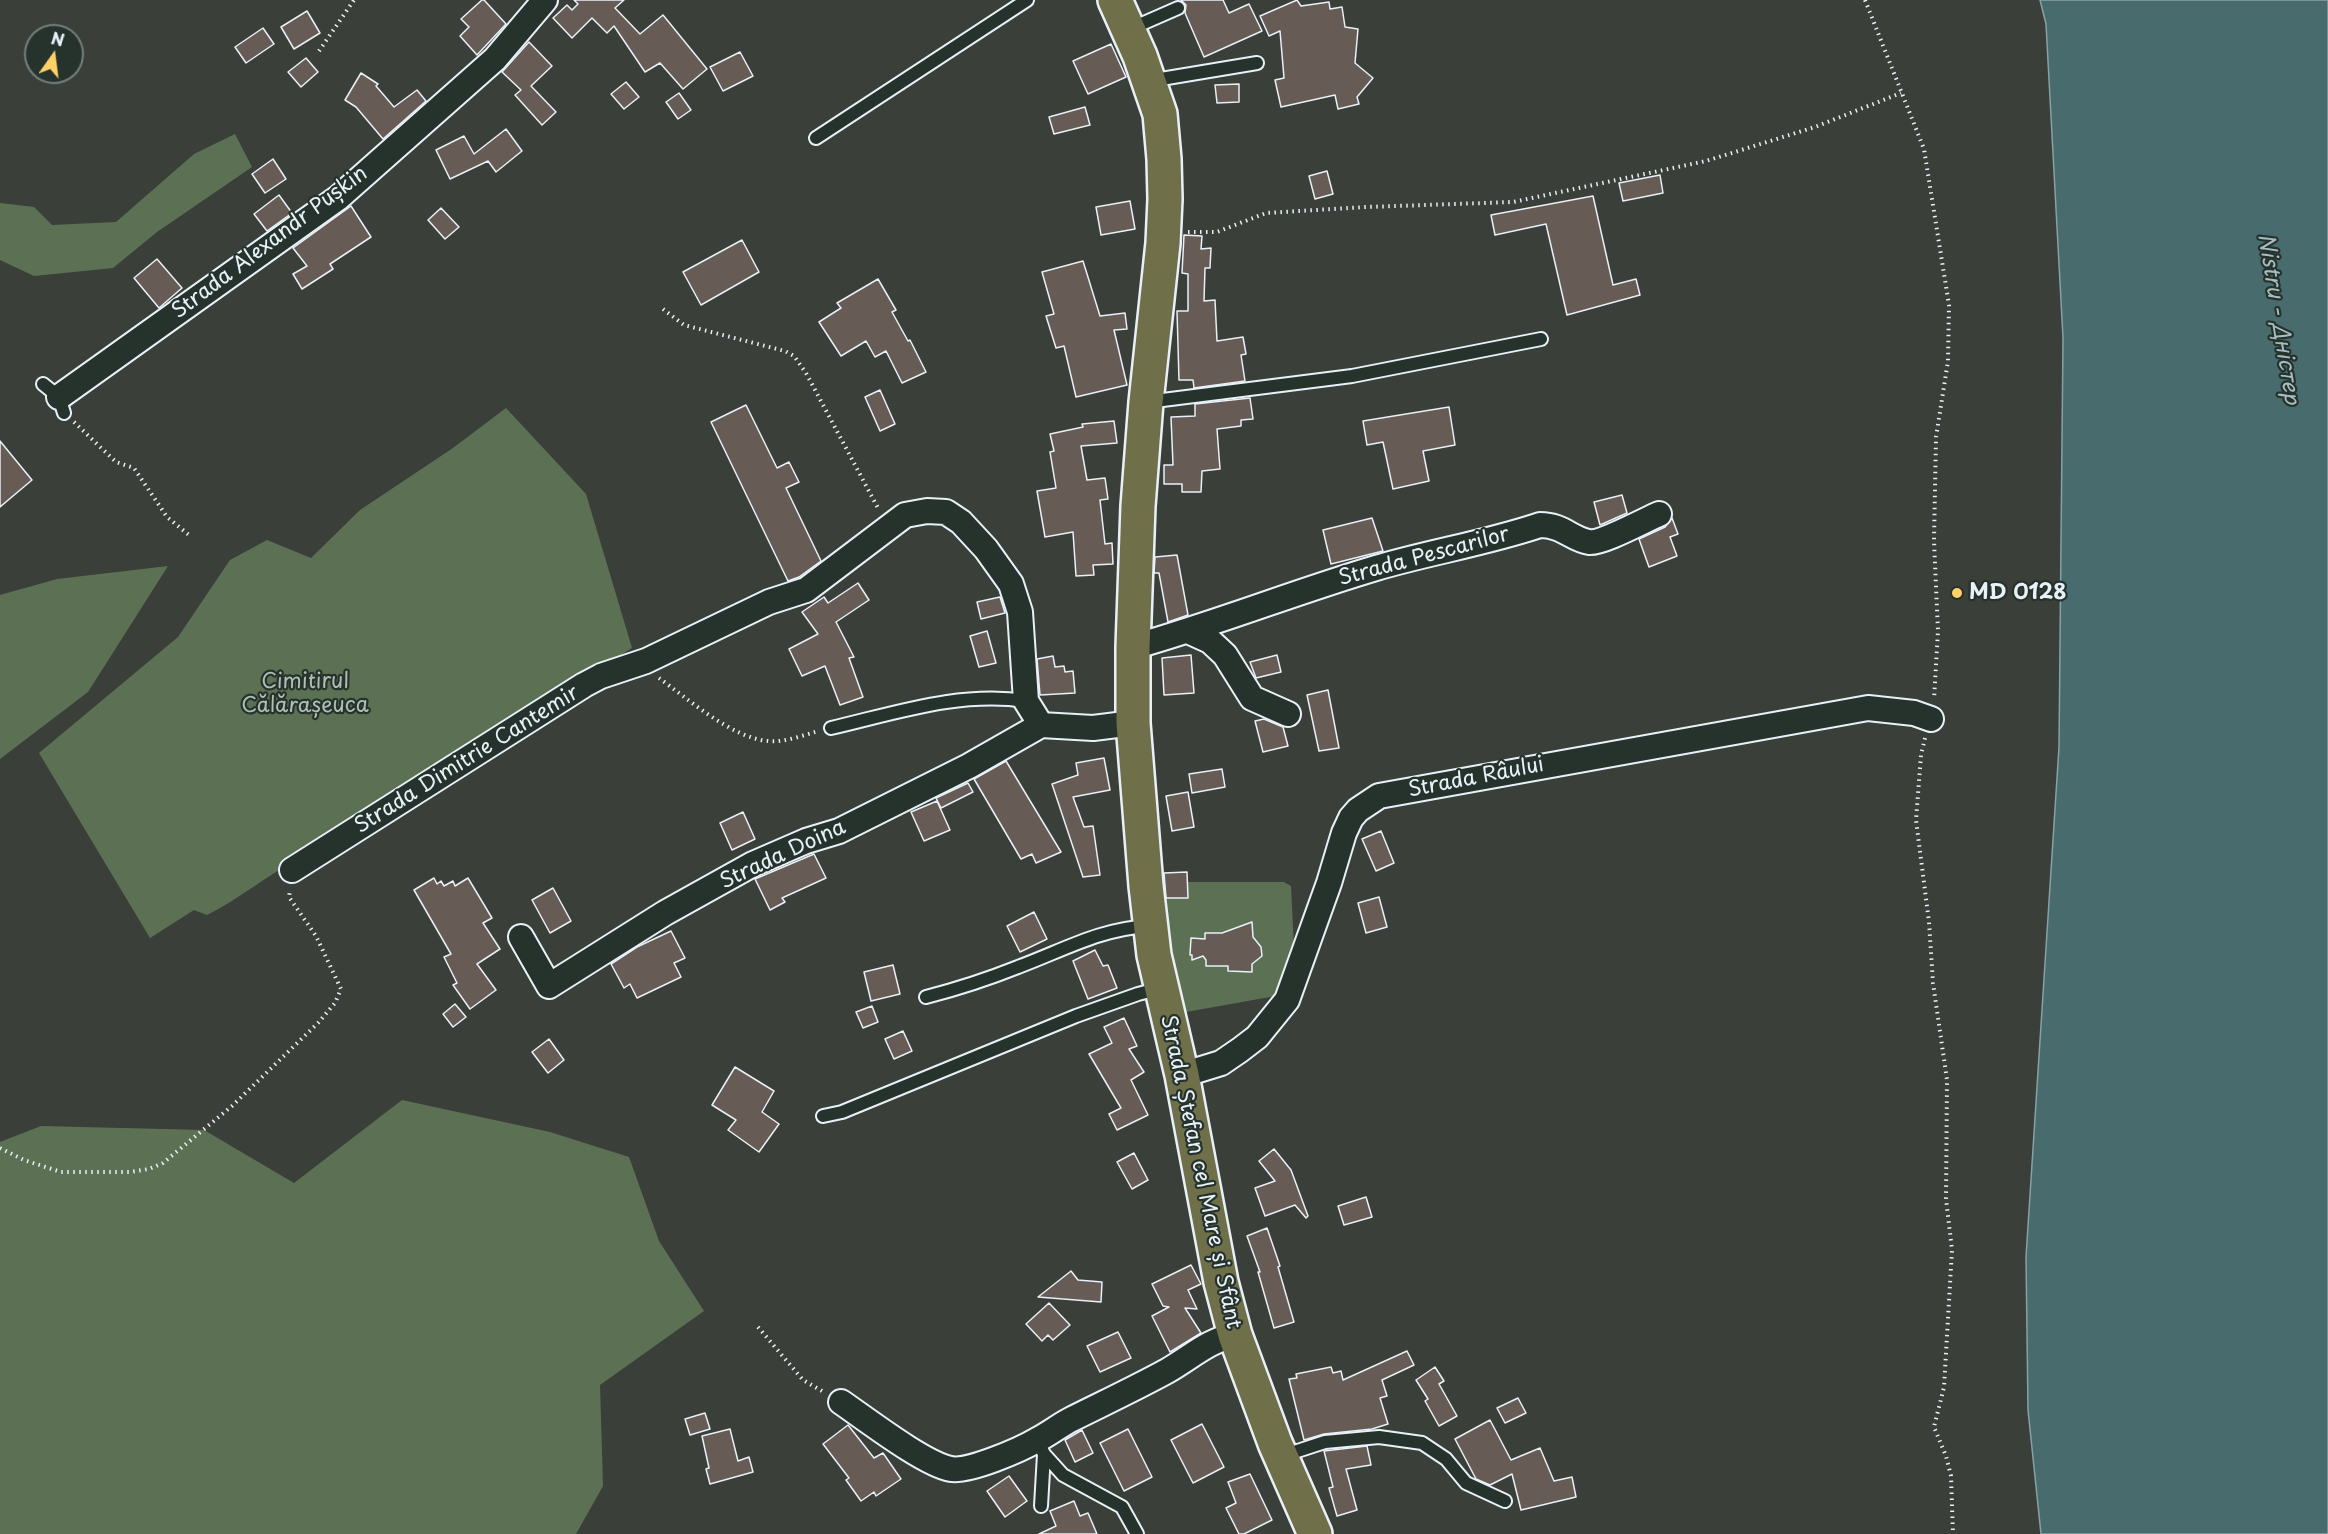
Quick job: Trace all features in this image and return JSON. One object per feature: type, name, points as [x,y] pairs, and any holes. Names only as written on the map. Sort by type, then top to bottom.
[{"type":"main road","name":"Strada Ștefan cel Mare și Sfânt","points":[[1115,0],[1129,30],[1160,114],[1164,159],[1164,231],[1146,402],[1138,506],[1133,647],[1133,723],[1150,926],[1161,988],[1182,1075],[1221,1282],[1235,1335],[1281,1457],[1315,1534]]},
{"type":"street","name":"Strada Alexandr Pușkin","points":[[56,398],[338,198],[495,59],[545,0]]},
{"type":"street","name":"Strada Dimitrie Cantemir","points":[[292,870],[584,685],[601,676],[646,661],[768,602],[806,590],[829,575],[894,522],[905,515],[916,512],[946,512],[961,522],[986,549],[1011,584],[1018,605],[1026,701],[1041,725]]},
{"type":"street","name":"Strada Pescarilor","points":[[1133,647],[1188,631],[1312,587],[1368,570],[1540,525],[1561,528],[1589,542],[1602,539],[1659,513]]},
{"type":"street","points":[[1188,631],[1210,641],[1225,655],[1252,698],[1288,714]]},
{"type":"street","name":"Strada Râului","points":[[1182,1075],[1221,1063],[1240,1050],[1257,1037],[1287,1000],[1297,977],[1344,833],[1351,818],[1358,810],[1379,796],[1868,708],[1914,713],[1931,719]]},
{"type":"street","points":[[1041,725],[1093,728],[1133,723]]},
{"type":"street","name":"Strada Doina","points":[[521,937],[549,986],[665,914],[753,864],[806,841],[839,831],[969,766],[1041,725]]},
{"type":"street","points":[[841,1402],[916,1453],[952,1469],[964,1468],[1041,1447],[1070,1420],[1124,1395],[1219,1338],[1235,1335]]},
{"type":"lane","points":[[816,138],[1027,0]]},
{"type":"lane","points":[[1129,30],[1178,8]]},
{"type":"lane","points":[[1149,81],[1257,63]]},
{"type":"lane","points":[[1146,402],[1352,376],[1541,339]]},
{"type":"lane","points":[[831,728],[966,698],[997,697],[1026,701]]},
{"type":"lane","points":[[926,997],[956,990],[998,975],[1081,940],[1127,928],[1150,926]]},
{"type":"lane","name":"Strada Ștefan cel Mare și Sfânt","points":[[823,1116],[842,1112],[1076,1016],[1161,988]]},
{"type":"lane","points":[[1281,1457],[1325,1442],[1379,1437],[1422,1443],[1446,1459],[1466,1483],[1505,1501]]},
{"type":"lane","points":[[1041,1447],[1041,1506]]},
{"type":"lane","points":[[1041,1447],[1063,1475],[1122,1507],[1137,1534]]},
{"type":"path","points":[[320,51],[354,0]]},
{"type":"path","points":[[1865,0],[1924,149],[1949,305],[1948,361],[1936,437],[1934,542],[1938,631],[1935,690],[1931,719],[1921,755],[1916,820],[1929,922],[1933,983],[1947,1080],[1946,1199],[1952,1250],[1944,1387],[1934,1427],[1947,1456],[1951,1476],[1953,1534]]},
{"type":"path","points":[[1164,231],[1217,232],[1266,213],[1525,200],[1706,161],[1815,127],[1901,93]]},
{"type":"path","points":[[663,309],[684,325],[785,351],[794,356],[806,373],[877,508],[894,522]]},
{"type":"path","points":[[56,398],[116,462],[134,468],[167,517],[189,535]]},
{"type":"path","points":[[646,661],[651,672],[663,681],[721,722],[747,736],[769,741],[788,739],[831,728]]},
{"type":"path","points":[[0,1148],[24,1160],[61,1172],[130,1172],[149,1169],[163,1163],[232,1106],[309,1031],[335,1003],[341,989],[316,936],[289,897],[292,870]]},
{"type":"path","points":[[0,1155],[5,1152]]},
{"type":"path","points":[[758,1327],[803,1380],[841,1402]]},
{"type":"green space","points":[[235,134],[252,167],[157,232],[113,268],[34,276],[0,260],[0,203],[34,207],[52,225],[116,222],[194,154]]},
{"type":"green space","name":"Cimitirul Călărașeuca","points":[[506,408],[586,494],[632,648],[230,902],[207,915],[194,910],[150,938],[39,753],[178,637],[230,560],[267,540],[311,558],[360,510],[453,448]]},
{"type":"green space","points":[[168,566],[88,692],[0,759],[0,595],[57,579]]},
{"type":"green space","points":[[1187,882],[1284,882],[1291,886],[1295,968],[1281,995],[1186,1012],[1182,1009],[1163,953],[1161,898],[1188,898]]},
{"type":"green space","points":[[402,1100],[550,1132],[629,1157],[659,1241],[704,1311],[600,1385],[603,1486],[576,1534],[0,1534],[0,1142],[41,1126],[204,1130],[294,1183]]},
{"type":"water","name":"Nistru - Дністер","points":[[2040,0],[2328,0],[2328,1534],[2041,1534],[2028,1410],[2026,1257],[2059,747],[2063,338],[2046,24]]},
{"type":"building","points":[[482,0],[506,24],[477,55],[460,36],[469,27],[461,19]]},
{"type":"building","points":[[574,0],[624,0],[615,8],[640,34],[663,15],[707,69],[683,89],[660,63],[645,72],[614,26],[607,33],[592,18],[572,38],[553,18],[567,5],[572,10],[578,4]]},
{"type":"building","points":[[1181,0],[1223,0],[1229,13],[1249,4],[1262,31],[1204,57],[1185,13],[1186,5]]},
{"type":"building","points":[[1297,0],[1301,6],[1329,2],[1330,9],[1342,7],[1345,27],[1358,29],[1355,63],[1373,78],[1357,97],[1359,104],[1338,109],[1335,95],[1281,107],[1275,80],[1284,78],[1280,31],[1269,36],[1260,16]]},
{"type":"building","points":[[307,11],[320,33],[294,49],[281,27]]},
{"type":"building","points":[[263,28],[274,44],[246,63],[235,47]]},
{"type":"building","points":[[529,42],[552,66],[531,86],[556,112],[542,125],[515,95],[521,90],[502,72]]},
{"type":"building","points":[[1111,44],[1126,77],[1088,94],[1073,61]]},
{"type":"building","points":[[740,52],[753,76],[723,91],[710,67]]},
{"type":"building","points":[[306,58],[318,72],[301,87],[288,72]]},
{"type":"building","points":[[361,73],[378,84],[376,86],[394,107],[417,90],[426,101],[383,139],[356,107],[345,100]]},
{"type":"building","points":[[626,82],[639,97],[624,109],[611,94]]},
{"type":"building","points":[[1239,84],[1239,102],[1217,103],[1215,85]]},
{"type":"building","points":[[679,93],[691,110],[678,119],[666,102]]},
{"type":"building","points":[[1085,107],[1090,125],[1054,134],[1049,117]]},
{"type":"building","points":[[506,129],[522,151],[496,172],[488,161],[450,179],[436,150],[464,136],[474,154]]},
{"type":"building","points":[[273,159],[286,179],[265,193],[252,174]]},
{"type":"building","points":[[1327,171],[1333,194],[1315,199],[1309,176]]},
{"type":"building","points":[[1660,175],[1663,193],[1623,201],[1619,183]]},
{"type":"building","points":[[279,195],[292,213],[267,231],[254,214]]},
{"type":"building","points":[[1593,196],[1613,285],[1636,279],[1640,295],[1567,315],[1546,224],[1495,235],[1491,215]]},
{"type":"building","points":[[1130,201],[1135,229],[1101,235],[1096,207]]},
{"type":"building","points":[[351,206],[371,237],[330,264],[333,269],[302,289],[293,274],[307,266],[293,248]]},
{"type":"building","points":[[441,208],[459,227],[445,239],[428,220]]},
{"type":"building","points":[[1184,235],[1202,236],[1201,249],[1211,248],[1210,268],[1205,268],[1204,301],[1215,300],[1217,341],[1243,337],[1246,354],[1241,355],[1245,381],[1194,388],[1193,380],[1179,380],[1177,311],[1188,311],[1188,274],[1182,273]]},
{"type":"building","points":[[742,240],[759,272],[701,305],[683,272]]},
{"type":"building","points":[[157,259],[182,288],[159,308],[134,278]]},
{"type":"building","points":[[1083,261],[1100,316],[1125,313],[1127,329],[1114,330],[1127,385],[1076,397],[1064,346],[1056,348],[1046,316],[1054,314],[1042,272]]},
{"type":"building","points":[[878,279],[896,310],[892,312],[908,341],[910,340],[926,372],[902,383],[886,351],[875,357],[866,341],[841,356],[819,322],[841,308],[837,303]]},
{"type":"building","points":[[880,390],[895,424],[880,431],[865,397]]},
{"type":"building","points":[[1250,398],[1253,419],[1241,420],[1241,426],[1217,429],[1220,469],[1202,471],[1201,492],[1182,492],[1182,484],[1164,484],[1164,465],[1173,465],[1171,417],[1195,416],[1195,404]]},
{"type":"building","points":[[746,405],[777,468],[789,462],[799,482],[786,488],[821,561],[799,577],[788,581],[711,422]]},
{"type":"building","points":[[1449,407],[1455,445],[1423,451],[1429,481],[1393,489],[1383,442],[1367,445],[1363,421]]},
{"type":"building","points":[[1114,421],[1117,443],[1081,446],[1087,480],[1105,478],[1108,499],[1100,500],[1105,544],[1112,543],[1113,564],[1093,565],[1094,575],[1076,576],[1073,532],[1045,537],[1037,491],[1056,488],[1050,452],[1054,451],[1050,434],[1083,427],[1082,424]]},
{"type":"building","points":[[0,441],[32,480],[0,507]]},
{"type":"building","points":[[1622,495],[1627,513],[1600,525],[1594,502]]},
{"type":"building","points":[[1372,518],[1383,551],[1331,564],[1323,530]]},
{"type":"building","points":[[1672,518],[1678,534],[1670,537],[1677,556],[1649,567],[1639,539],[1665,527]]},
{"type":"building","points":[[1177,555],[1188,615],[1168,622],[1159,573],[1154,573],[1155,557]]},
{"type":"building","points":[[858,583],[869,600],[836,622],[854,657],[849,658],[863,697],[840,705],[825,666],[802,676],[789,649],[818,634],[802,612],[824,597],[828,603]]},
{"type":"building","points":[[1000,597],[1005,613],[981,619],[977,602]]},
{"type":"building","points":[[987,631],[996,663],[979,667],[970,636]]},
{"type":"building","points":[[1191,655],[1194,693],[1164,695],[1162,658]]},
{"type":"building","points":[[1277,655],[1281,672],[1256,678],[1250,662]]},
{"type":"building","points":[[1053,656],[1055,667],[1064,666],[1065,672],[1073,671],[1075,693],[1040,695],[1037,659]]},
{"type":"building","points":[[1328,690],[1339,748],[1319,751],[1307,695]]},
{"type":"building","points":[[1264,719],[1283,727],[1288,746],[1263,752],[1255,721]]},
{"type":"building","points":[[1104,758],[1110,790],[1073,797],[1084,827],[1093,826],[1100,875],[1083,877],[1052,784],[1078,775],[1076,763]]},
{"type":"building","points":[[1006,761],[1061,852],[1036,863],[1032,854],[1021,859],[974,779]]},
{"type":"building","points":[[1222,769],[1225,787],[1192,793],[1189,774]]},
{"type":"building","points":[[968,783],[973,792],[941,808],[936,798]]},
{"type":"building","points":[[1188,792],[1194,827],[1172,831],[1166,796]]},
{"type":"building","points":[[937,801],[950,830],[924,841],[911,812]]},
{"type":"building","points":[[743,812],[755,839],[732,850],[720,823]]},
{"type":"building","points":[[1381,831],[1394,863],[1376,871],[1362,839]]},
{"type":"building","points":[[814,854],[826,878],[782,898],[785,902],[770,910],[755,879]]},
{"type":"building","points":[[1187,872],[1188,898],[1166,898],[1164,873]]},
{"type":"building","points":[[434,878],[437,884],[441,881],[444,886],[453,881],[455,886],[468,878],[492,918],[483,923],[500,949],[477,964],[496,990],[470,1009],[453,985],[457,983],[444,957],[451,954],[414,890]]},
{"type":"building","points":[[553,888],[571,921],[550,933],[532,900]]},
{"type":"building","points":[[1379,897],[1387,927],[1366,933],[1358,903]]},
{"type":"building","points":[[1034,912],[1047,939],[1020,952],[1007,926]]},
{"type":"building","points":[[1252,922],[1253,937],[1261,947],[1262,956],[1252,964],[1252,972],[1228,971],[1228,966],[1206,966],[1203,956],[1192,960],[1191,938],[1205,939],[1205,933],[1222,933]]},
{"type":"building","points":[[671,931],[685,958],[674,963],[681,977],[637,998],[630,984],[624,988],[611,964],[637,947]]},
{"type":"building","points":[[1095,950],[1103,966],[1108,965],[1117,988],[1088,999],[1073,961]]},
{"type":"building","points":[[893,965],[900,994],[871,1001],[864,972]]},
{"type":"building","points":[[455,1004],[466,1017],[453,1027],[443,1014]]},
{"type":"building","points":[[872,1006],[878,1022],[863,1028],[856,1012]]},
{"type":"building","points":[[1124,1018],[1137,1046],[1129,1049],[1144,1072],[1131,1080],[1148,1115],[1117,1130],[1109,1114],[1121,1108],[1089,1054],[1112,1043],[1104,1027]]},
{"type":"building","points":[[903,1031],[912,1051],[894,1059],[885,1039]]},
{"type":"building","points":[[549,1039],[564,1060],[548,1073],[532,1052]]},
{"type":"building","points":[[735,1067],[774,1091],[762,1112],[779,1124],[759,1152],[728,1130],[736,1120],[712,1105]]},
{"type":"building","points":[[1274,1149],[1291,1170],[1308,1216],[1306,1218],[1295,1205],[1265,1216],[1255,1188],[1275,1181],[1259,1161]]},
{"type":"building","points":[[1134,1153],[1148,1180],[1132,1189],[1117,1162]]},
{"type":"building","points":[[1366,1197],[1372,1217],[1344,1225],[1338,1206]]},
{"type":"building","points":[[1267,1228],[1280,1266],[1278,1267],[1294,1322],[1274,1328],[1258,1272],[1260,1272],[1247,1236]]},
{"type":"building","points":[[1191,1265],[1201,1284],[1188,1290],[1197,1309],[1185,1308],[1201,1333],[1170,1352],[1152,1316],[1169,1307],[1163,1306],[1152,1284]]},
{"type":"building","points":[[1071,1271],[1078,1280],[1102,1282],[1101,1302],[1038,1297]]},
{"type":"building","points":[[1049,1303],[1070,1325],[1053,1340],[1048,1335],[1042,1341],[1026,1324]]},
{"type":"building","points":[[1118,1332],[1131,1358],[1100,1372],[1087,1346]]},
{"type":"building","points":[[1407,1351],[1414,1365],[1382,1380],[1387,1396],[1380,1398],[1388,1424],[1372,1429],[1324,1434],[1304,1440],[1289,1379],[1297,1378],[1296,1374],[1331,1367],[1333,1373],[1341,1371],[1343,1380]]},
{"type":"building","points":[[1435,1367],[1444,1381],[1439,1384],[1457,1416],[1439,1426],[1425,1401],[1428,1399],[1416,1380]]},
{"type":"building","points":[[1518,1398],[1526,1413],[1505,1423],[1497,1408]]},
{"type":"building","points":[[705,1413],[710,1429],[690,1435],[685,1419]]},
{"type":"building","points":[[1490,1420],[1511,1460],[1540,1448],[1554,1481],[1572,1477],[1576,1497],[1521,1510],[1512,1474],[1490,1485],[1476,1479],[1455,1439]]},
{"type":"building","points":[[1202,1424],[1224,1467],[1193,1483],[1171,1440]]},
{"type":"building","points":[[848,1425],[874,1458],[883,1453],[901,1479],[876,1496],[874,1492],[861,1501],[846,1480],[849,1478],[823,1444]]},
{"type":"building","points":[[730,1429],[738,1461],[749,1457],[753,1472],[710,1484],[702,1436]]},
{"type":"building","points":[[1128,1429],[1152,1477],[1124,1491],[1100,1443]]},
{"type":"building","points":[[1082,1430],[1093,1453],[1075,1462],[1065,1440]]},
{"type":"building","points":[[1367,1446],[1371,1465],[1346,1469],[1357,1510],[1337,1516],[1329,1488],[1333,1487],[1324,1451]]},
{"type":"building","points":[[1250,1474],[1272,1520],[1244,1534],[1239,1534],[1226,1508],[1236,1503],[1228,1482]]},
{"type":"building","points":[[1009,1476],[1027,1501],[1005,1517],[987,1491]]},
{"type":"building","points":[[1074,1501],[1080,1516],[1088,1513],[1097,1534],[1039,1534],[1056,1526],[1050,1511]]},
{"type":"place","name":"MD 0128","points":[[1957,593]]}]
